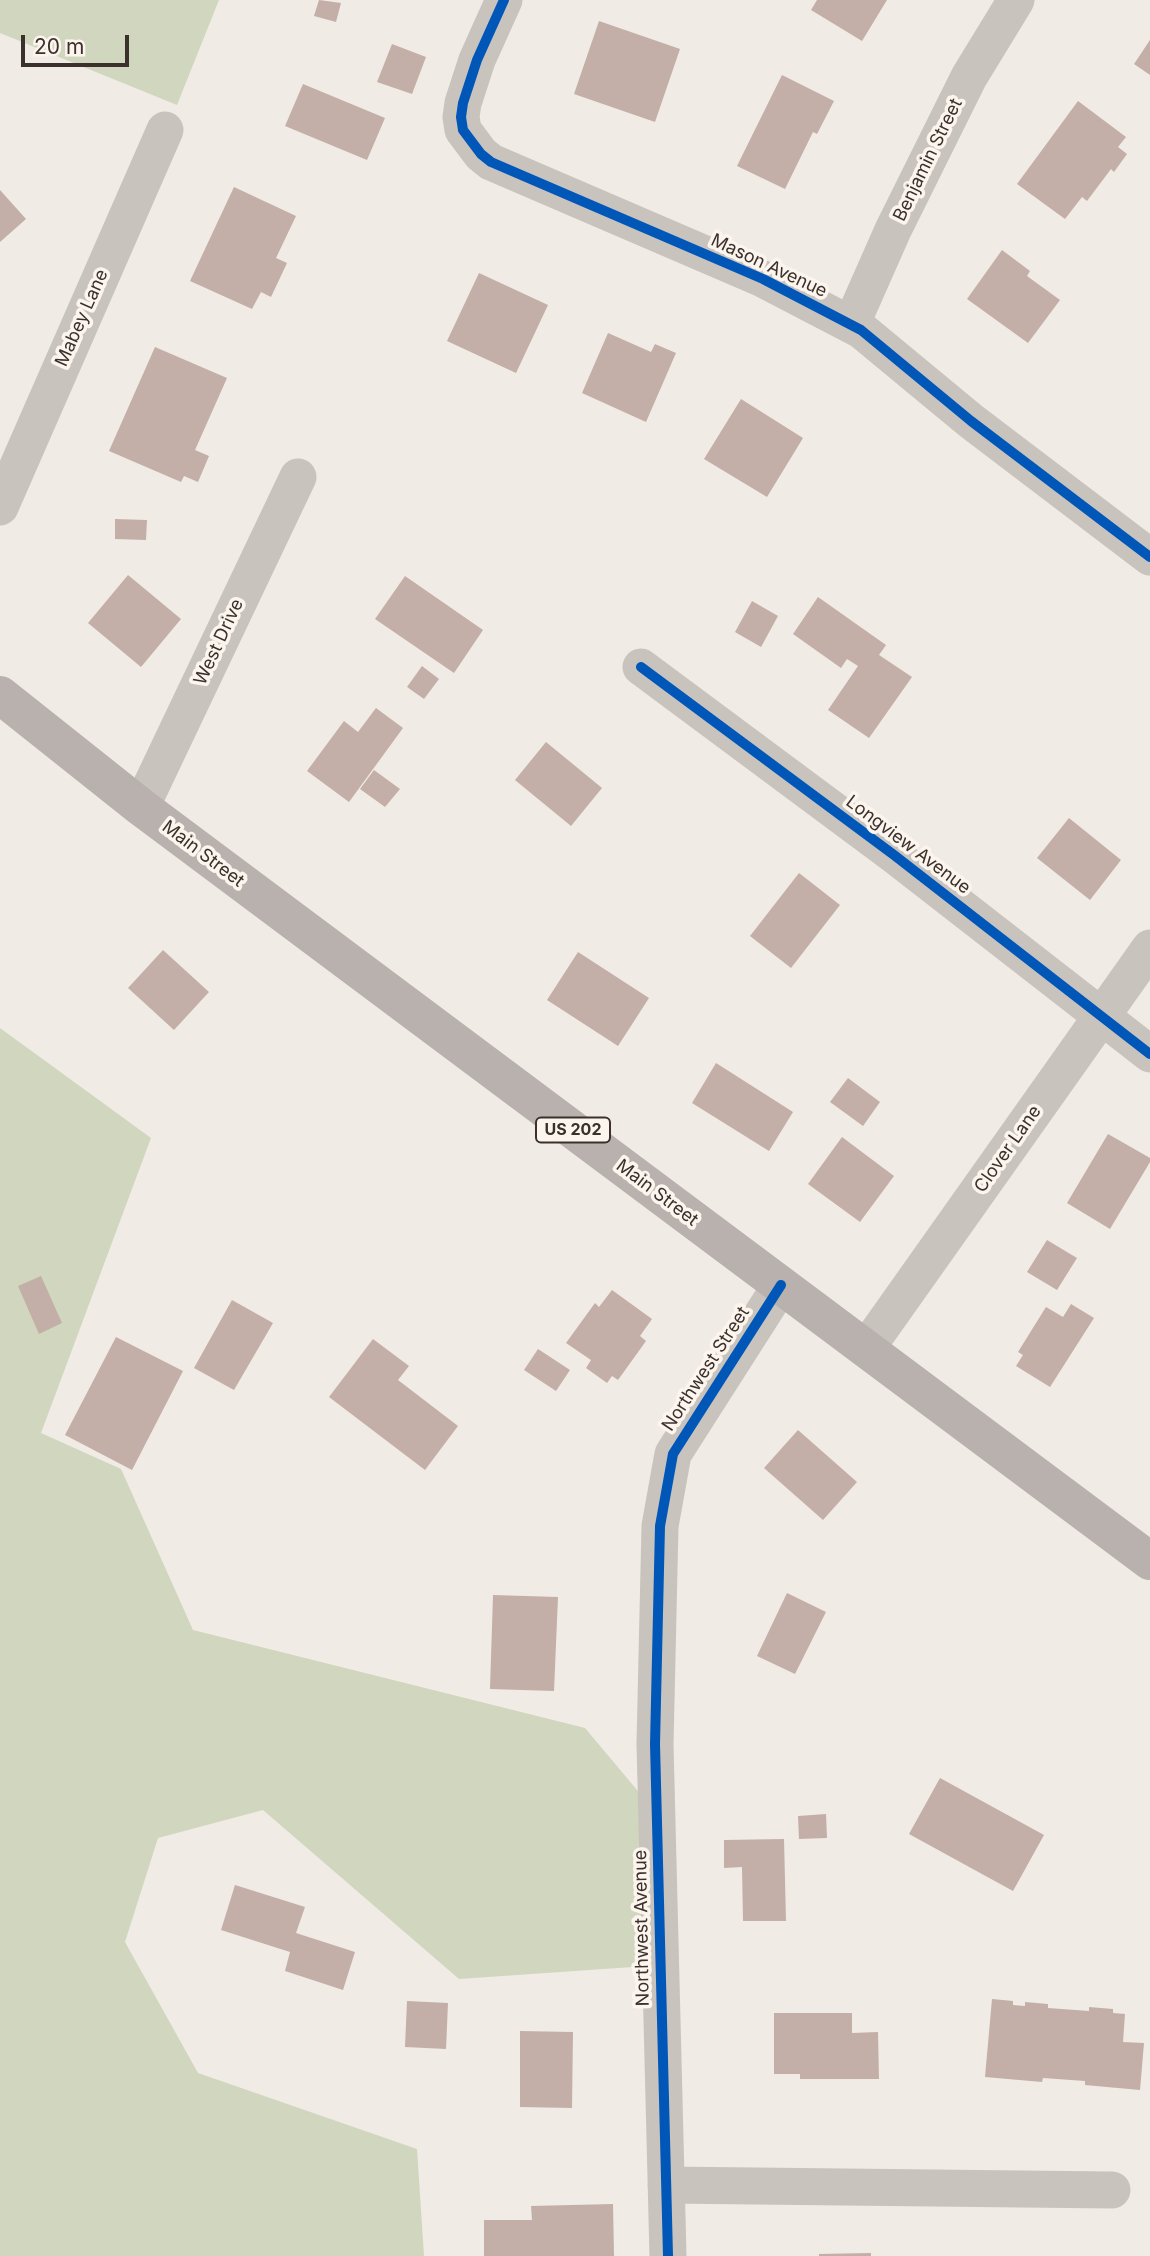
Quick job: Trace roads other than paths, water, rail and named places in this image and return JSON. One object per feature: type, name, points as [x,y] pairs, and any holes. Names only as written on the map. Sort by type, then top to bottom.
[{"type":"main road","name":"Main Street","points":[[0,695],[141,807],[1150,1560]]},
{"type":"street","name":"Mason Avenue","points":[[504,0],[477,60],[463,103],[463,130],[481,155],[491,162],[763,279],[861,330],[971,421],[1150,557]]},
{"type":"street","name":"Benjamin Street","points":[[851,325],[893,230],[969,77],[1016,0]]},
{"type":"street","name":"Mabey Lane","points":[[0,507],[164,130]]},
{"type":"street","name":"West Drive","points":[[141,807],[298,477]]},
{"type":"street","name":"Longview Avenue","points":[[641,667],[894,855],[1150,1054]]},
{"type":"street","name":"Clover Lane","points":[[866,1349],[1150,948]]},
{"type":"street","name":"Northwest Street","points":[[659,1599],[660,1526],[673,1454],[781,1285]]},
{"type":"street","name":"Northwest Avenue","points":[[659,1599],[655,1744],[668,2256]]},
{"type":"street","points":[[666,2185],[1112,2190]]}]
